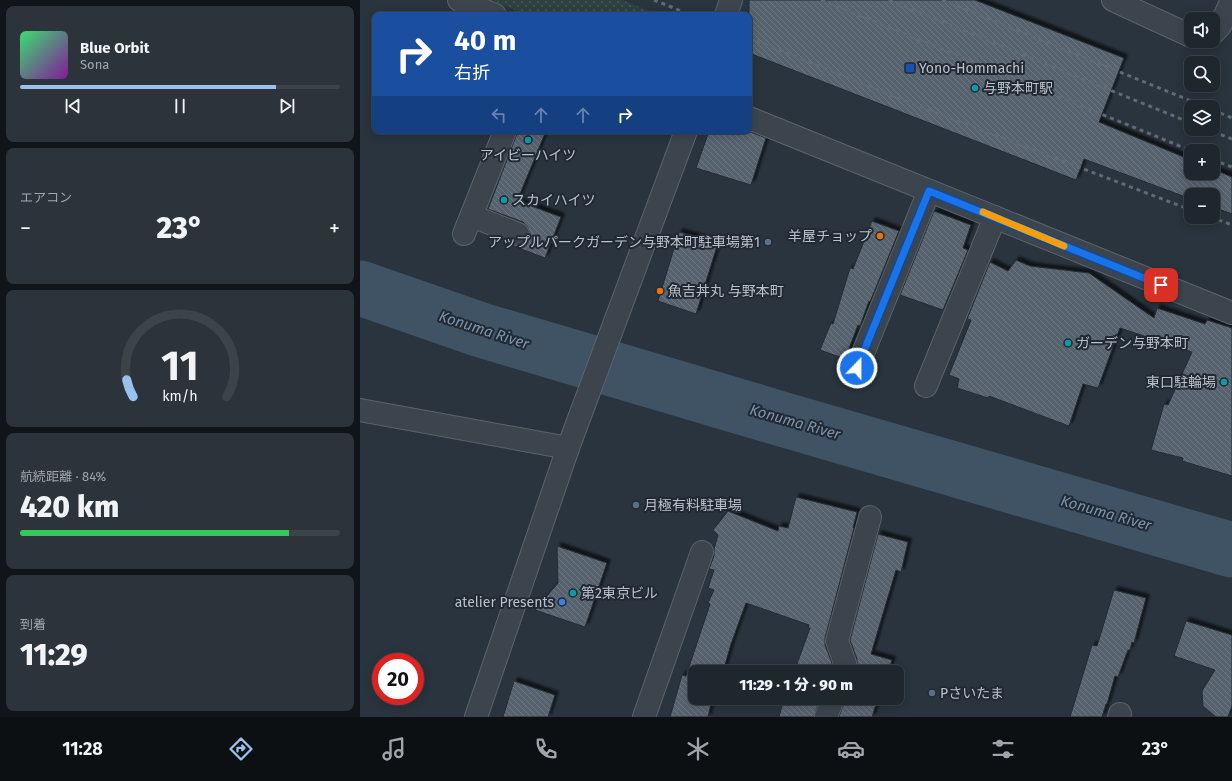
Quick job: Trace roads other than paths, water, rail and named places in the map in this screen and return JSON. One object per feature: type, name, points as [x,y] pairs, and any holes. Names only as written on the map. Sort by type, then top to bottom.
[{"type":"street","points":[[459,0],[488,12]]},
{"type":"street","points":[[727,12],[731,0]]},
{"type":"street","points":[[1113,0],[1184,33]]},
{"type":"street","points":[[1220,26],[1232,0]]},
{"type":"street","points":[[752,119],[1232,314]]},
{"type":"street","points":[[504,134],[468,225],[518,234]]},
{"type":"street","points":[[476,717],[582,408],[685,134]]},
{"type":"street","points":[[857,368],[929,191]]},
{"type":"street","points":[[926,386],[995,217]]},
{"type":"street","points":[[360,410],[568,448]]},
{"type":"street","points":[[844,665],[845,663],[837,641],[870,517]]},
{"type":"street","points":[[644,717],[702,552]]},
{"type":"street","points":[[826,717],[830,705]]},
{"type":"waterway","name":"Konuma River","points":[[360,288],[481,330],[1232,550]]},
{"type":"railway","points":[[654,0],[684,12]]},
{"type":"railway","points":[[821,0],[1184,148]]},
{"type":"railway","points":[[889,0],[1184,120]]},
{"type":"railway","points":[[942,0],[1189,100]]},
{"type":"railway","points":[[752,39],[900,99],[1184,207]]},
{"type":"railway","points":[[1220,113],[1232,118]]},
{"type":"railway","points":[[1220,134],[1232,139]]},
{"type":"railway","points":[[1220,163],[1232,167]]},
{"type":"railway","points":[[1220,220],[1232,225]]},
{"type":"place","name":"Yono-Hommachi","points":[[910,68]]},
{"type":"place","name":"与野本町駅","points":[[975,88]]},
{"type":"place","name":"アイビーハイツ","points":[[528,140]]},
{"type":"place","name":"スカイハイツ","points":[[504,200]]},
{"type":"place","name":"羊屋チョップ","points":[[880,236]]},
{"type":"place","name":"アップルパークガーデン与野本町駐車場第1","points":[[768,242]]},
{"type":"place","name":"魚吉丼丸 与野本町","points":[[660,291]]},
{"type":"place","name":"ガーデン与野本町","points":[[1068,343]]},
{"type":"place","name":"東口駐輪場","points":[[1224,382]]},
{"type":"place","name":"月極有料駐車場","points":[[636,505]]},
{"type":"place","name":"第2東京ビル","points":[[573,593]]},
{"type":"place","name":"atelier Presents","points":[[562,602]]},
{"type":"place","name":"Pさいたま","points":[[932,693]]}]
